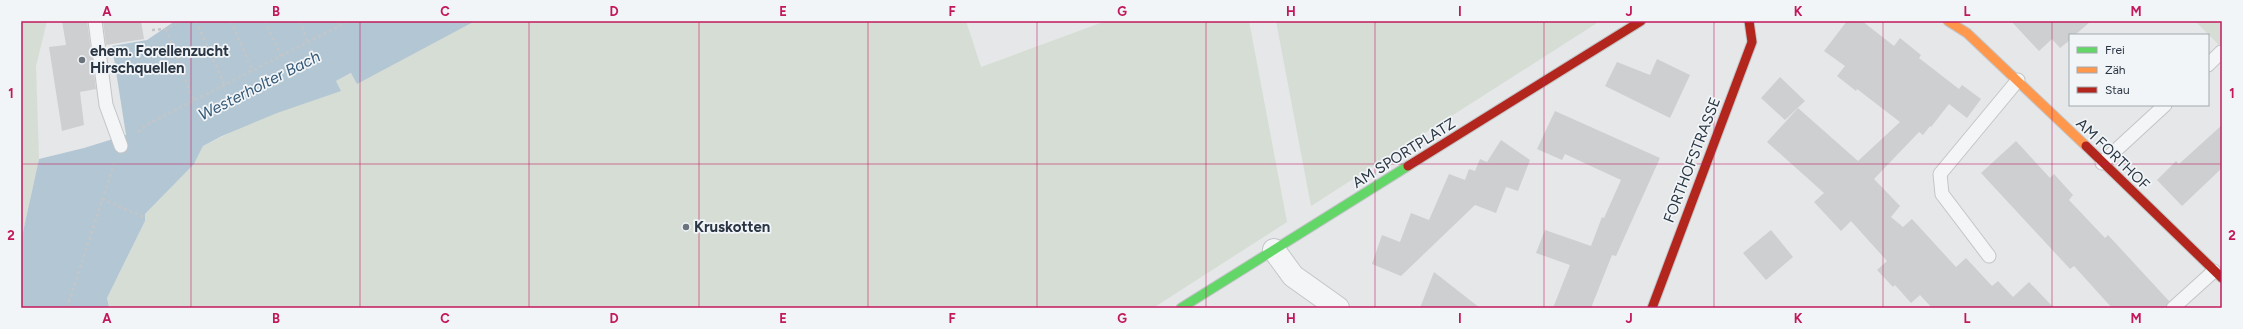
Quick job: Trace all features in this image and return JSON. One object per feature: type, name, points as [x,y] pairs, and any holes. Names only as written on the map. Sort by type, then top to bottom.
[{"type":"street","name":"AM SPORTPLATZ","points":[[1181,308],[1641,21]]},
{"type":"street","name":"FORTHOFSTRASSE","points":[[1652,308],[1752,42],[1749,21]]},
{"type":"street","name":"AM FORTHOF","points":[[1948,21],[1967,33],[2018,80],[2218,274]]},
{"type":"street","points":[[1274,250],[1293,276],[1338,308]]},
{"type":"lane","points":[[95,21],[106,104],[121,146]]},
{"type":"lane","points":[[2209,64],[2222,52]]},
{"type":"lane","points":[[1989,256],[1942,194],[1940,174],[2018,80]]},
{"type":"lane","points":[[2102,163],[2164,106]]},
{"type":"lane","points":[[2173,308],[2218,274]]},
{"type":"path","points":[[152,30],[166,29],[182,21]]},
{"type":"path","points":[[196,21],[224,86]]},
{"type":"path","points":[[231,21],[252,71]]},
{"type":"path","points":[[265,21],[281,56]]},
{"type":"path","points":[[300,21],[308,43]]},
{"type":"path","points":[[336,21],[338,27]]},
{"type":"path","points":[[67,308],[102,199],[121,146],[146,125],[194,102],[349,21]]},
{"type":"path","points":[[166,29],[194,102]]},
{"type":"path","points":[[102,199],[146,218]]},
{"type":"shaded area","points":[[21,21],[47,21],[36,66],[39,159],[21,241]]},
{"type":"shaded area","points":[[459,21],[966,21],[981,67],[1106,21],[1249,21],[1287,222],[1153,308],[109,308],[107,298],[145,221],[145,214],[194,164],[203,146]]},
{"type":"shaded area","points":[[1276,21],[1600,21],[1311,206]]},
{"type":"shaded area","points":[[2195,21],[2222,21],[2222,43],[2219,45]]},
{"type":"water","name":"Westerholter Bach","points":[[175,21],[475,21],[357,84],[351,73],[336,81],[341,91],[277,113],[222,136],[203,146],[194,164],[145,214],[145,221],[107,298],[109,308],[21,308],[21,241],[39,159],[84,148],[126,135],[112,46],[147,40]]},
{"type":"building","points":[[62,21],[87,21],[96,89],[80,92],[84,125],[62,131],[49,47],[66,45]]},
{"type":"building","points":[[103,21],[141,21],[144,39],[106,45]]},
{"type":"building","points":[[1847,21],[1862,21],[1894,46],[1900,38],[1921,55],[1919,58],[1959,89],[1962,85],[1981,99],[1967,118],[1949,104],[1923,135],[1919,132],[1874,179],[1900,206],[1891,217],[1903,227],[1912,219],[1956,267],[1966,258],[1992,286],[1998,281],[2013,297],[2029,282],[2054,308],[1932,308],[1920,295],[1911,303],[1895,285],[1893,287],[1877,270],[1887,261],[1851,221],[1841,231],[1814,202],[1824,193],[1767,142],[1798,108],[1858,161],[1900,122],[1857,89],[1856,91],[1837,76],[1845,66],[1824,51]]},
{"type":"building","points":[[2011,21],[2091,21],[2076,34],[2069,34],[2069,41],[2060,48],[2052,39],[2039,51]]},
{"type":"building","points":[[1657,59],[1690,75],[1670,118],[1605,86],[1617,62],[1650,75]]},
{"type":"building","points":[[1780,77],[1805,101],[1785,120],[1761,98]]},
{"type":"building","points":[[1555,111],[1660,158],[1616,256],[1612,255],[1591,308],[1553,308],[1570,265],[1536,253],[1545,230],[1591,246],[1602,217],[1604,218],[1621,180],[1565,154],[1562,160],[1537,149]]},
{"type":"building","points":[[2222,125],[2222,168],[2182,206],[2157,180],[2176,161],[2179,164]]},
{"type":"building","points":[[1501,140],[1530,160],[1518,191],[1506,187],[1496,213],[1475,205],[1401,276],[1372,264],[1382,235],[1400,242],[1411,213],[1429,220],[1449,174],[1465,180],[1469,169],[1475,171],[1480,159],[1487,162]]},
{"type":"building","points":[[2016,141],[2050,178],[2054,174],[2073,195],[2069,200],[2105,238],[2108,235],[2169,301],[2165,308],[2112,308],[2074,266],[2070,269],[1981,173]]},
{"type":"building","points":[[1771,230],[1793,257],[1766,280],[1743,253]]},
{"type":"building","points":[[1434,272],[1480,308],[1420,308]]},
{"type":"traffic: fast","points":[[1181,308],[1408,166]]},
{"type":"traffic: slow","points":[[1948,21],[1967,33],[2086,146]]},
{"type":"traffic: jam","points":[[1408,166],[1641,21]]},
{"type":"traffic: jam","points":[[1652,308],[1752,42],[1749,21]]},
{"type":"traffic: jam","points":[[2086,146],[2222,278]]},
{"type":"place","name":"ehem. Forellenzucht Hirschquellen","points":[[82,60]]},
{"type":"place","name":"Kruskotten","points":[[686,227]]}]
